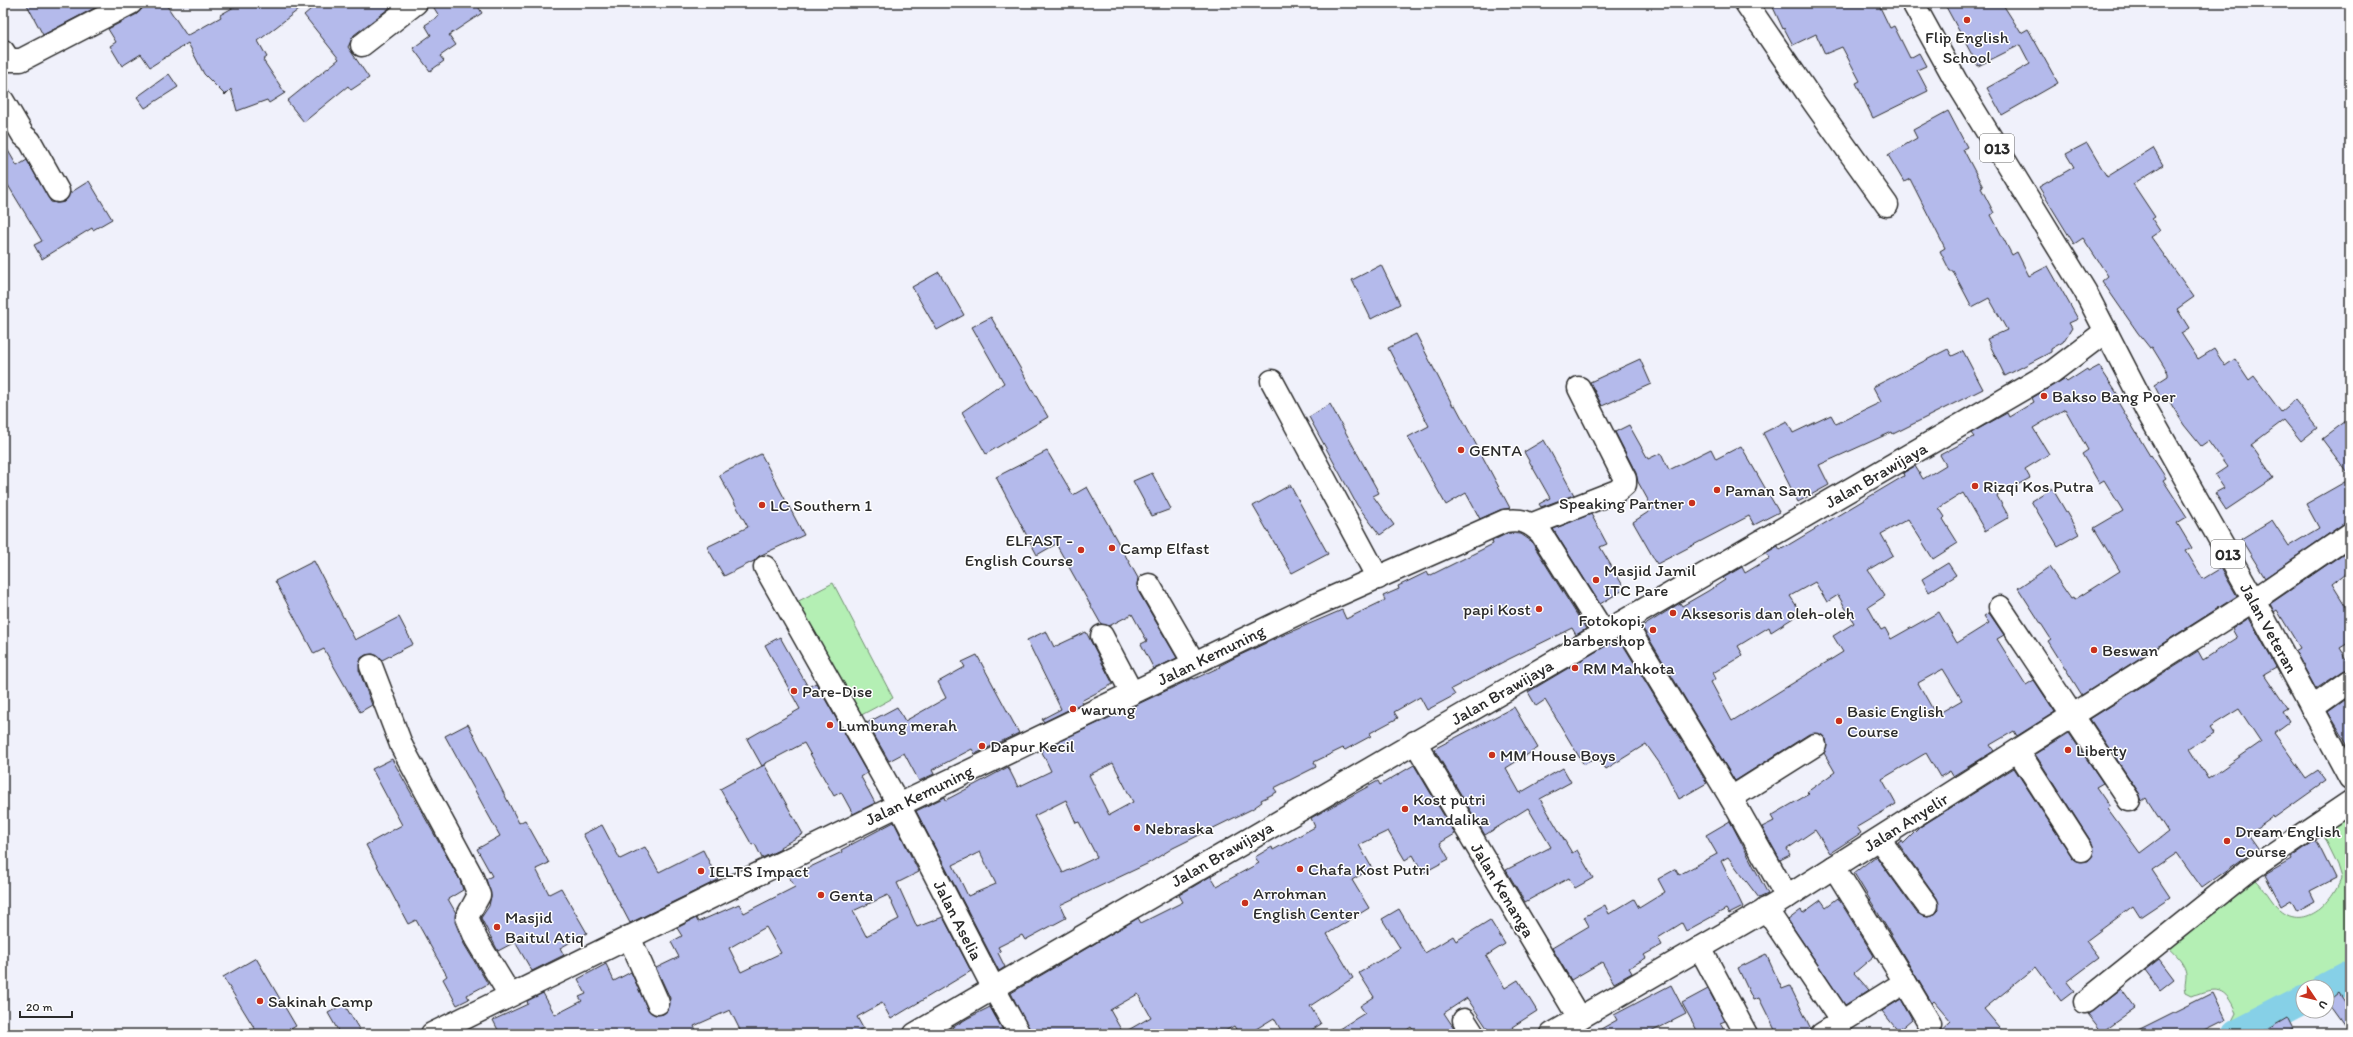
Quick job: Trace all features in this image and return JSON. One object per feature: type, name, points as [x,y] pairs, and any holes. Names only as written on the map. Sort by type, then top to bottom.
[{"type":"street","points":[[5,59],[21,60],[131,3]]},
{"type":"street","points":[[362,45],[416,3]]},
{"type":"street","points":[[1746,3],[1815,104],[1888,205]]},
{"type":"street","name":"013","points":[[1913,3],[1956,81],[2085,290],[2106,331]]},
{"type":"street","points":[[3,101],[23,136],[30,141],[58,191]]},
{"type":"street","name":"Jalan Veteran","points":[[2106,331],[2146,409],[2254,600],[2350,778]]},
{"type":"street","name":"Jalan Brawijaya","points":[[915,1034],[993,987],[1624,622],[2052,372],[2106,331]]},
{"type":"street","points":[[1272,381],[1378,578]]},
{"type":"street","points":[[1579,388],[1625,479],[1625,484],[1617,491],[1533,524],[1542,532],[1604,633]]},
{"type":"street","name":"Jalan Kemuning","points":[[432,1034],[899,805],[1311,607],[1505,521],[1520,519],[1533,524]]},
{"type":"street","name":"Jalan Anyelir","points":[[1552,1034],[1787,897],[2254,600],[2350,534]]},
{"type":"street","name":"Jalan Aselia","points":[[766,567],[899,805],[993,987],[1019,1034]]},
{"type":"street","points":[[1150,585],[1194,663]]},
{"type":"street","points":[[2000,607],[2129,800]]},
{"type":"street","points":[[1624,622],[1731,798],[1787,897]]},
{"type":"street","points":[[1102,636],[1132,693]]},
{"type":"street","points":[[371,666],[402,747],[457,846],[474,882],[479,895],[467,917],[476,939],[510,995]]},
{"type":"street","points":[[2312,708],[2350,681]]},
{"type":"street","name":"Jalan Kenanga","points":[[1415,742],[1579,1018]]},
{"type":"street","points":[[1731,798],[1815,745]]},
{"type":"street","points":[[2018,751],[2082,850]]},
{"type":"street","points":[[2085,1002],[2248,871],[2350,802]]},
{"type":"street","points":[[1879,839],[1926,905]]},
{"type":"street","points":[[1834,867],[1930,1024]]},
{"type":"street","points":[[1766,909],[1842,1022]]},
{"type":"street","points":[[629,937],[658,1003]]},
{"type":"street","points":[[1700,948],[1746,1034]]},
{"type":"street","points":[[1822,1034],[1905,982]]},
{"type":"green space","points":[[833,583],[893,698],[854,719],[791,605]]},
{"type":"green space","points":[[2350,802],[2350,976],[2335,984],[2335,979],[2295,979],[2295,1004],[2256,1034],[2225,1034],[2236,1012],[2228,998],[2224,993],[2214,990],[2192,996],[2186,993],[2186,974],[2183,964],[2161,941],[2255,879],[2276,907],[2289,916],[2299,917],[2308,915],[2325,904],[2337,887],[2341,878],[2337,865],[2317,824]]},
{"type":"building","points":[[26,3],[104,3],[43,35]]},
{"type":"building","points":[[143,3],[165,3],[187,36],[221,17],[220,15],[241,3],[307,3],[258,41],[267,57],[263,60],[285,93],[269,103],[267,100],[237,111],[231,89],[225,95],[204,74],[188,43],[150,67],[141,54],[122,66],[110,46],[116,42],[108,29],[137,14],[142,9]]},
{"type":"building","points":[[318,3],[396,3],[354,35],[348,47],[369,78],[351,90],[348,86],[304,122],[287,101],[339,59],[304,15]]},
{"type":"building","points":[[431,3],[476,3],[482,13],[449,35],[456,45],[440,56],[444,61],[430,71],[413,48],[431,35],[425,25],[439,16]]},
{"type":"building","points":[[1771,3],[1878,3],[1890,28],[1894,26],[1910,58],[1919,53],[1926,66],[1917,70],[1928,91],[1873,118],[1856,83],[1860,81],[1842,47],[1825,54],[1816,34],[1793,45],[1784,28],[1783,29]]},
{"type":"building","points":[[1944,3],[2002,3],[2021,33],[2028,29],[2058,83],[2002,115],[1987,88],[2030,64],[2020,45],[1978,66]]},
{"type":"building","points":[[169,74],[178,87],[145,108],[137,97]]},
{"type":"building","points":[[1948,111],[1967,147],[1963,149],[1983,187],[1981,188],[1994,213],[1991,215],[2012,255],[2017,252],[2029,276],[2048,266],[2078,319],[2069,323],[2072,328],[2063,342],[2051,349],[2051,352],[2005,376],[1987,339],[2007,330],[1989,298],[1972,307],[1953,271],[1950,271],[1940,251],[1945,248],[1910,179],[1904,182],[1888,155],[1917,138],[1913,130]]},
{"type":"building","points":[[3,142],[17,166],[27,160],[51,202],[64,202],[70,193],[89,181],[112,219],[93,230],[92,228],[42,259],[34,245],[42,241],[3,177]]},
{"type":"building","points":[[2087,143],[2107,177],[2153,148],[2163,165],[2133,184],[2155,217],[2152,219],[2160,231],[2151,237],[2194,297],[2177,309],[2189,328],[2181,333],[2198,359],[2214,349],[2225,366],[2235,359],[2249,380],[2254,376],[2281,412],[2295,400],[2317,428],[2301,441],[2284,420],[2251,445],[2274,478],[2226,510],[2215,493],[2224,488],[2215,475],[2227,467],[2208,441],[2201,446],[2184,425],[2168,399],[2163,402],[2154,385],[2168,376],[2168,373],[2152,347],[2150,348],[2138,333],[2102,281],[2108,276],[2083,238],[2074,244],[2039,187],[2074,167],[2066,154]]},
{"type":"building","points":[[1381,265],[1400,304],[1371,319],[1352,280]]},
{"type":"building","points":[[939,272],[964,315],[937,330],[912,287]]},
{"type":"building","points":[[991,317],[1048,417],[986,454],[962,412],[1004,383],[972,327]]},
{"type":"building","points":[[1416,334],[1453,406],[1455,405],[1510,508],[1500,510],[1480,519],[1466,493],[1446,505],[1408,437],[1429,426],[1388,348]]},
{"type":"building","points":[[1948,349],[1952,356],[1963,351],[1983,389],[1893,434],[1892,432],[1819,465],[1829,485],[1798,502],[1763,433],[1787,421],[1793,433],[1831,415],[1836,424],[1881,402],[1873,387]]},
{"type":"building","points":[[1640,359],[1651,384],[1602,406],[1590,382]]},
{"type":"building","points":[[2099,366],[2118,395],[2115,397],[2150,456],[2151,455],[2166,478],[2163,480],[2187,517],[2177,523],[2192,548],[2186,551],[2203,579],[2221,568],[2237,596],[2082,695],[2048,641],[2051,639],[2018,588],[2049,567],[2071,599],[2073,598],[2074,600],[2120,571],[2094,528],[2123,511],[2104,480],[2099,483],[2082,454],[2088,450],[2065,409],[2033,428],[2049,454],[2025,469],[2030,478],[1997,496],[2009,517],[1985,531],[1963,493],[1939,508],[1945,517],[1943,519],[1958,543],[1933,559],[1908,519],[1881,534],[1893,555],[1868,570],[1885,596],[1868,607],[1881,630],[1885,628],[1891,639],[1939,612],[1957,643],[1989,623],[1984,616],[1989,613],[2004,635],[1997,639],[2026,685],[2034,680],[2055,712],[2017,736],[2014,731],[1990,745],[1994,751],[1953,776],[1950,771],[1940,777],[1926,753],[1882,779],[1896,804],[1857,827],[1861,833],[1830,853],[1815,830],[1787,849],[1790,855],[1780,860],[1762,827],[1774,821],[1771,816],[1809,794],[1807,792],[1835,772],[1824,753],[1827,745],[1826,739],[1820,734],[1809,734],[1735,781],[1642,627],[1680,603],[1682,606],[1708,591],[1725,580],[1723,578],[1742,567],[1745,573],[1770,558],[1766,553],[1778,546],[1780,550],[1904,476],[1903,473],[1915,466],[1923,479],[1946,465],[1940,455],[1974,437],[1971,433],[2007,413],[2009,417],[2034,402],[2032,398],[2064,379],[2067,382],[2087,369],[2088,372]],"holes":[[[1815,582],[1827,602],[1838,595],[1854,623],[1833,636],[1843,652],[1732,721],[1711,682],[1716,679],[1713,673],[1743,655],[1738,646],[1769,627],[1771,632],[1801,613],[1790,596]],[[1943,669],[1962,700],[1936,715],[1918,683]]]},
{"type":"building","points":[[1330,404],[1379,493],[1373,496],[1394,525],[1380,535],[1357,505],[1309,417]]},
{"type":"building","points":[[2350,418],[2350,476],[2322,439]]},
{"type":"building","points":[[1629,425],[1648,459],[1661,453],[1669,470],[1711,449],[1716,459],[1741,446],[1779,512],[1754,525],[1749,516],[1657,564],[1633,522],[1653,509],[1638,482],[1636,473],[1615,432]]},
{"type":"building","points":[[1544,440],[1574,495],[1541,507],[1539,504],[1550,498],[1524,452]]},
{"type":"building","name":"ELFAST - English Course","points":[[1047,451],[1073,495],[1087,487],[1138,578],[1138,591],[1177,658],[1154,669],[1141,644],[1147,641],[1132,614],[1109,626],[1101,624],[1056,544],[1037,555],[996,477]]},
{"type":"building","name":"LC Southern 1","points":[[761,454],[804,535],[759,556],[754,561],[724,576],[707,547],[748,527],[719,475]]},
{"type":"building","points":[[1152,473],[1171,509],[1152,516],[1133,481]]},
{"type":"building","points":[[2350,479],[2350,522],[2343,524],[2265,578],[2241,539],[2272,520],[2289,546],[2319,528],[2306,504]]},
{"type":"building","points":[[1290,485],[1328,554],[1292,573],[1253,506]]},
{"type":"building","points":[[2052,488],[2079,534],[2058,546],[2031,501]]},
{"type":"building","points":[[1591,514],[1607,544],[1600,547],[1625,589],[1600,604],[1553,529]]},
{"type":"building","points":[[1508,533],[1521,534],[1531,541],[1586,629],[1576,635],[1572,628],[1505,661],[1451,689],[1455,695],[1427,710],[1420,697],[1394,712],[1398,718],[1370,733],[1371,736],[1345,750],[1343,748],[1314,762],[1316,767],[1274,788],[1277,792],[1261,800],[1262,802],[1252,809],[1173,848],[1147,864],[1060,905],[1066,918],[1025,940],[1022,935],[998,947],[1001,952],[998,953],[1005,967],[999,971],[916,811],[945,797],[946,800],[1008,767],[1018,787],[1051,771],[1041,750],[1193,678],[1194,679],[1220,667],[1219,666],[1236,657],[1281,636],[1342,610],[1346,619],[1385,600],[1383,596],[1399,589],[1398,586],[1427,572],[1429,576],[1493,544],[1492,541]],"holes":[[[1113,763],[1133,802],[1109,815],[1089,775]],[[1066,800],[1076,823],[1079,822],[1097,857],[1063,873],[1034,816]],[[980,852],[996,884],[968,896],[953,865]]]},
{"type":"building","points":[[2350,549],[2350,570],[2332,584],[2350,613],[2350,642],[2340,648],[2350,664],[2350,669],[2343,671],[2316,689],[2295,651],[2300,648],[2277,610],[2274,612],[2270,604]]},
{"type":"building","points":[[314,561],[355,640],[399,617],[413,644],[382,660],[373,654],[366,655],[361,658],[359,670],[372,705],[360,712],[324,649],[314,654],[275,581]]},
{"type":"building","points":[[1948,563],[1956,575],[1929,592],[1922,579]]},
{"type":"building","points":[[2249,618],[2276,667],[2264,674],[2287,708],[2282,711],[2289,722],[2274,733],[2306,778],[2318,770],[2326,781],[2274,818],[2273,816],[2248,834],[2258,848],[2202,888],[2177,853],[2152,870],[2170,897],[2140,917],[2133,906],[2086,941],[2099,958],[2067,982],[2074,991],[2061,1001],[2036,967],[1984,1009],[2005,1034],[1937,1034],[1951,1021],[1934,1001],[1932,1003],[1854,873],[1876,856],[1917,913],[1928,917],[1934,915],[1939,910],[1937,898],[1898,843],[1901,841],[1903,844],[1920,827],[2014,768],[2072,857],[2077,861],[2088,861],[2093,855],[2092,843],[2035,754],[2069,733],[2103,783],[2096,787],[2110,807],[2108,809],[2140,853],[2168,832],[2146,798],[2142,801],[2139,793],[2090,719],[2198,651],[2203,660],[2237,638],[2232,629]],"holes":[[[2239,709],[2261,742],[2208,779],[2189,749],[2214,733],[2210,727]]]},
{"type":"building","points":[[1046,631],[1054,647],[1086,632],[1113,684],[1081,701],[1082,703],[1044,722],[1042,719],[1061,709],[1027,640]]},
{"type":"building","points":[[780,637],[808,687],[816,683],[867,773],[861,777],[875,803],[853,814],[841,792],[834,796],[804,743],[764,764],[803,834],[780,847],[781,849],[762,858],[755,844],[752,845],[720,789],[764,765],[762,766],[747,739],[800,709],[765,645]]},
{"type":"building","points":[[1619,638],[1707,783],[1679,799],[1665,771],[1646,744],[1606,769],[1597,756],[1584,765],[1545,700],[1536,706],[1528,692]]},
{"type":"building","points":[[977,655],[1019,733],[975,754],[972,749],[932,770],[934,774],[919,781],[904,753],[889,761],[867,723],[897,707],[905,721],[946,698],[938,682],[965,667],[962,662]]},
{"type":"building","points":[[2345,700],[2350,708],[2350,748],[2328,712]]},
{"type":"building","points":[[1514,707],[1538,748],[1506,768],[1520,793],[1563,768],[1571,782],[1540,799],[1572,853],[1577,850],[1593,878],[1575,888],[1569,878],[1525,902],[1506,870],[1551,847],[1528,808],[1485,835],[1434,749]]},
{"type":"building","points":[[468,724],[519,823],[525,820],[549,863],[536,869],[549,894],[561,888],[587,933],[560,948],[564,955],[532,971],[515,942],[498,951],[481,918],[489,906],[491,896],[486,879],[492,876],[477,849],[500,836],[445,736]]},
{"type":"building","points":[[392,759],[460,880],[463,890],[448,899],[456,913],[455,922],[464,944],[488,984],[467,995],[469,999],[457,1005],[443,979],[447,976],[416,920],[408,924],[366,845],[402,825],[372,769]]},
{"type":"building","points":[[1414,765],[1455,834],[1440,843],[1449,859],[1423,873],[1413,855],[1405,860],[1388,831],[1359,845],[1372,868],[1352,880],[1369,908],[1327,934],[1353,978],[1310,1006],[1321,1024],[1305,1034],[1283,1034],[1274,1018],[1248,1034],[1239,1034],[1234,1026],[1220,1034],[1031,1034],[1011,993],[1138,918],[1141,923],[1183,902],[1179,895],[1211,876],[1217,886],[1259,863],[1255,857],[1272,847],[1273,850],[1315,827],[1311,818],[1378,781],[1380,785]],"holes":[[[1138,994],[1151,1017],[1123,1033],[1110,1010]]]},
{"type":"building","points":[[1730,821],[1768,894],[1759,898],[1728,857],[1721,861],[1743,907],[1729,914],[1726,909],[1686,931],[1682,923],[1658,938],[1662,945],[1644,955],[1646,958],[1629,968],[1632,973],[1614,983],[1602,962],[1571,980],[1552,948],[1589,926],[1584,917],[1605,905],[1609,914],[1634,899],[1639,908],[1665,892],[1658,879],[1676,869],[1679,875],[1717,854],[1706,835]]},
{"type":"building","points":[[894,822],[919,872],[897,883],[917,927],[943,917],[971,971],[891,1019],[882,1003],[857,1017],[863,1028],[852,1034],[742,1034],[730,1010],[694,1026],[698,1034],[500,1034],[493,1020],[528,1004],[527,1001],[543,993],[555,1015],[582,1001],[579,997],[586,994],[578,979],[606,964],[614,981],[631,972],[647,1008],[656,1015],[663,1014],[668,1010],[670,998],[656,968],[679,957],[671,942],[682,936],[677,928],[696,918],[698,922],[739,904],[744,913],[795,887],[789,877],[842,852],[841,850]],"holes":[[[888,895],[899,919],[866,936],[853,911]],[[766,927],[781,953],[741,972],[729,948]]]},
{"type":"building","points":[[602,825],[620,859],[645,847],[659,872],[703,850],[718,880],[630,923],[583,834]]},
{"type":"building","points":[[2316,840],[2335,878],[2310,891],[2315,901],[2297,911],[2291,900],[2281,906],[2265,875],[2291,860],[2290,858]]},
{"type":"building","points":[[1838,898],[1874,956],[1854,973],[1869,990],[1845,1005],[1788,920],[1801,910],[1803,913],[1821,900],[1826,907]]},
{"type":"building","points":[[1399,909],[1425,953],[1453,936],[1456,941],[1490,920],[1505,944],[1486,956],[1505,988],[1518,980],[1537,1011],[1512,1027],[1517,1034],[1491,1034],[1467,998],[1444,1013],[1458,1034],[1416,1034],[1411,1027],[1401,1034],[1331,1034],[1365,1013],[1360,1006],[1374,997],[1359,973],[1400,948],[1382,919]]},
{"type":"building","points":[[1766,954],[1782,989],[1790,986],[1811,1029],[1810,1034],[1777,1034],[1759,998],[1753,1000],[1738,968]]},
{"type":"building","name":"Sakinah Camp","points":[[256,958],[296,1026],[283,1034],[258,1034],[223,977]]},
{"type":"building","points":[[2159,959],[2174,979],[2160,990],[2145,970]]},
{"type":"building","points":[[1671,985],[1686,1014],[1647,1034],[1592,1034],[1617,1020],[1614,1015]]},
{"type":"building","points":[[1708,989],[1725,1021],[1720,1023],[1726,1034],[1699,1034],[1682,1003]]},
{"type":"building","points":[[2121,989],[2135,1008],[2102,1032],[2088,1014]]},
{"type":"building","points":[[2212,993],[2225,1020],[2197,1034],[2130,1034]]},
{"type":"building","points":[[2338,993],[2350,1011],[2350,1034],[2335,1013],[2335,995]]},
{"type":"building","points":[[1901,999],[1912,1019],[1898,1031],[1882,1011]]},
{"type":"building","points":[[344,1004],[362,1034],[340,1034],[328,1013]]},
{"type":"building","points":[[990,1007],[1005,1034],[942,1034],[968,1018]]},
{"type":"building","points":[[2288,1017],[2294,1029],[2285,1034],[2259,1034]]},
{"type":"waterway","points":[[2335,984],[2350,976]]},
{"type":"waterway","points":[[2237,1034],[2295,1004]]},
{"type":"place","name":"Flip English School","points":[[1967,20]]},
{"type":"place","name":"Bakso Bang Poer","points":[[2044,396]]},
{"type":"place","name":"GENTA","points":[[1461,450]]},
{"type":"place","name":"Rizqi Kos Putra","points":[[1975,486]]},
{"type":"place","name":"Paman Sam","points":[[1717,490]]},
{"type":"place","name":"Speaking Partner","points":[[1692,503]]},
{"type":"place","name":"LC Southern 1","points":[[762,505]]},
{"type":"place","name":"Camp Elfast","points":[[1112,548]]},
{"type":"place","name":"ELFAST - English Course","points":[[1081,550]]},
{"type":"place","name":"Masjid Jamil ITC Pare","points":[[1596,580]]},
{"type":"place","name":"papi Kost","points":[[1539,609]]},
{"type":"place","name":"Aksesoris dan oleh-oleh","points":[[1673,613]]},
{"type":"place","name":"Fotokopi, barbershop","points":[[1653,630]]},
{"type":"place","name":"Beswan","points":[[2094,650]]},
{"type":"place","name":"RM Mahkota","points":[[1575,668]]},
{"type":"place","name":"Pare-Dise","points":[[794,691]]},
{"type":"place","name":"warung","points":[[1073,709]]},
{"type":"place","name":"Basic English Course","points":[[1839,721]]},
{"type":"place","name":"Lumbung merah","points":[[830,725]]},
{"type":"place","name":"Dapur Kecil","points":[[982,746]]},
{"type":"place","name":"Liberty","points":[[2068,750]]},
{"type":"place","name":"MM House Boys","points":[[1492,755]]},
{"type":"place","name":"Kost putri Mandalika","points":[[1405,809]]},
{"type":"place","name":"Nebraska","points":[[1137,828]]},
{"type":"place","name":"Dream English Course","points":[[2227,841]]},
{"type":"place","name":"Chafa Kost Putri","points":[[1300,869]]},
{"type":"place","name":"IELTS Impact","points":[[701,871]]},
{"type":"place","name":"Genta","points":[[821,895]]},
{"type":"place","name":"Arrohman English Center","points":[[1245,903]]},
{"type":"place","name":"Masjid Baitul Atiq","points":[[497,927]]},
{"type":"place","name":"Sakinah Camp","points":[[260,1001]]}]
